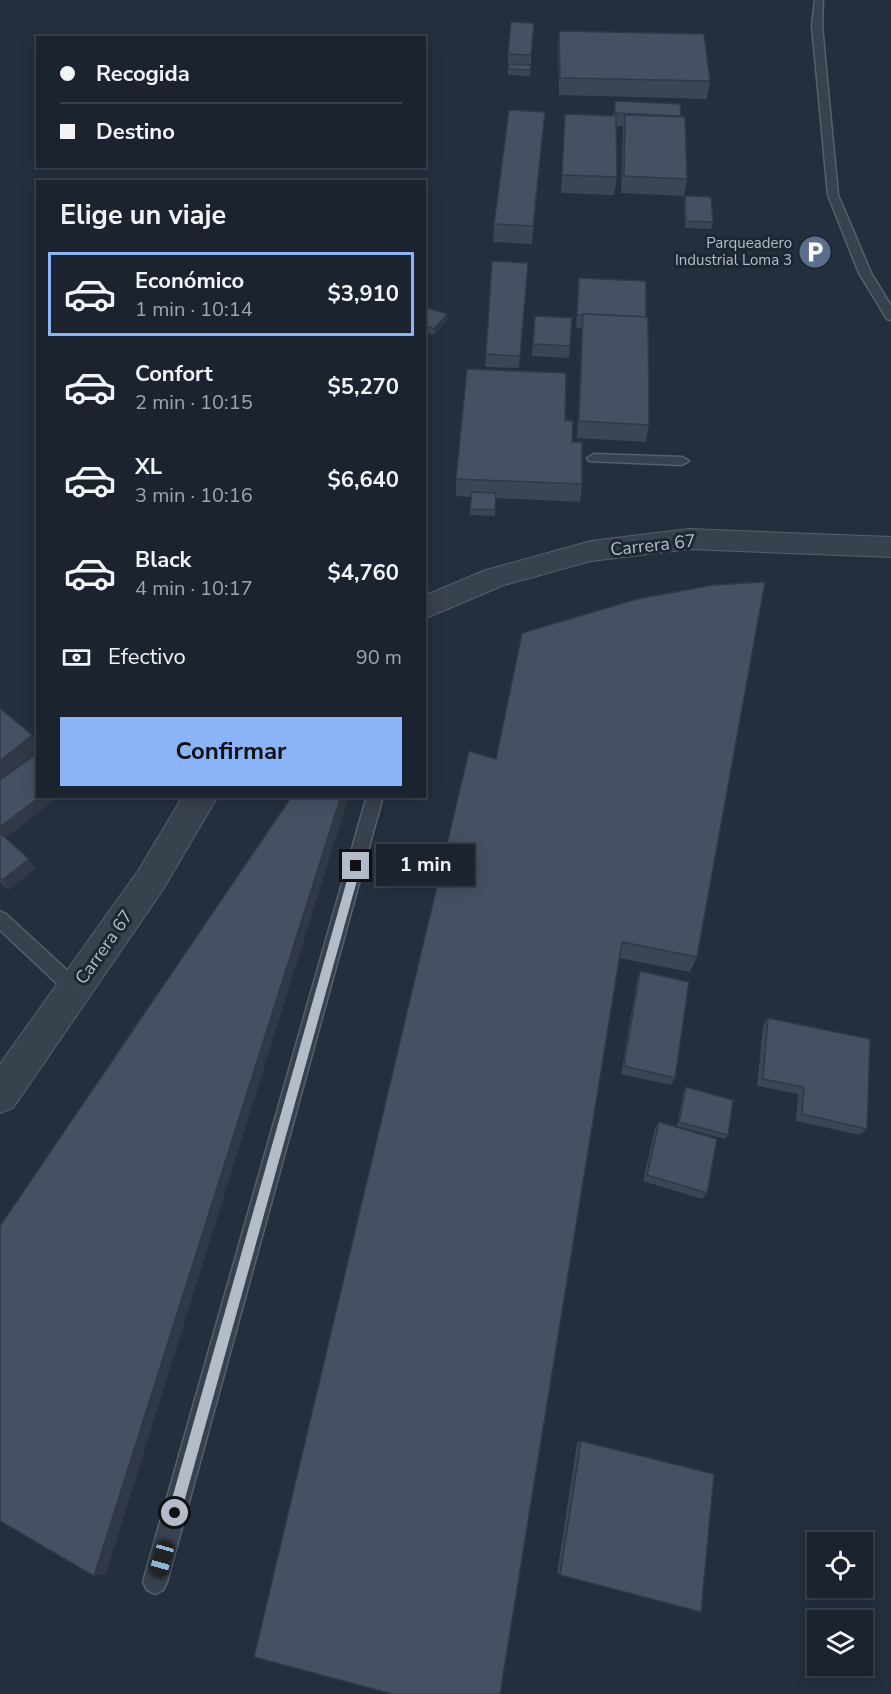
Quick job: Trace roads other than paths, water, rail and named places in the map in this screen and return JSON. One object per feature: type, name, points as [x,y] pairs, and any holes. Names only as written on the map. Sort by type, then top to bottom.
[{"type":"street","name":"Carrera 67","points":[[426,607],[496,577],[591,551],[689,539],[891,548]]},
{"type":"street","name":"Carrera 67","points":[[0,1095],[150,881],[200,798]]},
{"type":"lane","points":[[819,0],[817,26],[833,195],[865,273],[891,316]]},
{"type":"lane","points":[[594,458],[682,461]]},
{"type":"lane","points":[[155,1582],[374,798]]},
{"type":"lane","points":[[0,919],[75,989]]},
{"type":"place","name":"Parqueadero Industrial Loma 3","points":[[815,252]]}]
